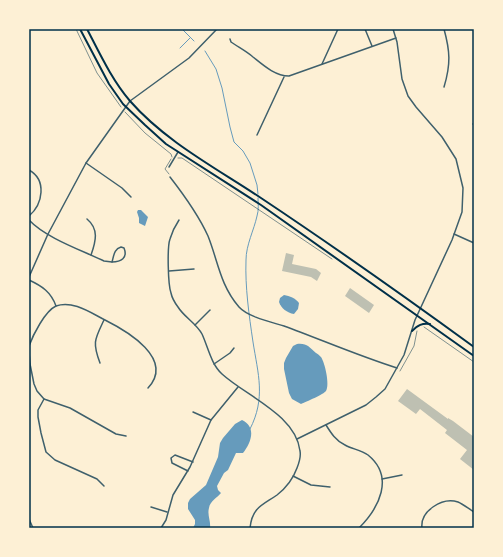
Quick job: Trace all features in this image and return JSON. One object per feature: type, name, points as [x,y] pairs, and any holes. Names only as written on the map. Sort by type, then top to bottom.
[{"type":"highway","points":[[80,29],[109,84],[126,107],[145,126],[178,152],[260,205],[474,355]]},
{"type":"highway","points":[[87,29],[103,61],[115,81],[130,101],[153,124],[171,139],[268,203],[474,347]]},
{"type":"highway","points":[[412,331],[421,324],[432,325]]},
{"type":"street","points":[[29,277],[48,234],[86,163],[130,101],[189,58],[217,29]]},
{"type":"street","points":[[322,64],[338,29]]},
{"type":"street","points":[[366,29],[372,46]]},
{"type":"street","points":[[297,439],[366,405],[385,389],[398,368],[407,347],[417,314],[454,234],[462,212],[463,188],[454,154],[408,96],[402,79],[396,38],[393,29]]},
{"type":"street","points":[[444,29],[450,59],[448,76],[444,87]]},
{"type":"street","points":[[230,38],[231,42],[253,56],[267,68],[284,76],[289,76],[396,38]]},
{"type":"street","points":[[257,135],[284,76]]},
{"type":"street","points":[[169,167],[178,152]]},
{"type":"street","points":[[86,163],[122,188],[131,197]]},
{"type":"street","points":[[29,170],[37,177],[41,186],[37,208],[29,216]]},
{"type":"street","points":[[170,177],[198,217],[208,237],[220,274],[232,297],[240,308],[261,318],[341,349],[398,368]]},
{"type":"street","points":[[87,219],[91,222],[96,240],[91,254]]},
{"type":"street","points":[[29,220],[37,228],[104,261],[112,262],[119,262],[123,259],[125,252],[124,248],[117,248],[114,252],[112,262]]},
{"type":"street","points":[[179,220],[174,227],[169,240],[169,271],[171,293],[174,301],[178,308],[195,325],[201,334],[214,364],[221,374],[260,402],[288,425],[297,439],[300,451],[300,457],[293,476],[283,489],[260,505],[254,513],[250,528]]},
{"type":"street","points":[[454,234],[474,243]]},
{"type":"street","points":[[169,271],[194,269]]},
{"type":"street","points":[[29,280],[41,286],[49,293],[56,306]]},
{"type":"street","points":[[29,346],[32,337],[45,317],[56,306],[76,306],[125,330],[152,355],[156,373],[153,382],[148,388]]},
{"type":"street","points":[[195,325],[210,310]]},
{"type":"street","points":[[100,363],[94,344],[104,320]]},
{"type":"street","points":[[214,364],[230,353],[234,348]]},
{"type":"street","points":[[29,352],[34,384],[37,391],[44,399],[70,408],[116,434],[126,436]]},
{"type":"street","points":[[161,528],[166,520],[173,495],[193,462],[211,420],[238,387]]},
{"type":"street","points":[[44,399],[38,410],[38,417],[46,452],[55,460],[97,479],[104,486]]},
{"type":"street","points":[[193,412],[211,420]]},
{"type":"street","points":[[326,425],[335,439],[344,445],[366,454],[374,461],[382,478],[381,496],[375,509],[359,528]]},
{"type":"street","points":[[188,471],[172,463],[171,458],[175,455],[193,462]]},
{"type":"street","points":[[382,478],[402,475]]},
{"type":"street","points":[[293,476],[312,485],[330,487]]},
{"type":"street","points":[[422,528],[421,525],[426,515],[432,507],[440,502],[458,502],[474,512]]},
{"type":"street","points":[[151,507],[167,512]]},
{"type":"street","points":[[29,519],[33,528]]},
{"type":"path","points":[[172,155],[182,158],[235,192],[332,259]]},
{"type":"path","points":[[422,327],[425,327],[474,362]]},
{"type":"path","points":[[400,371],[414,346],[417,330]]},
{"type":"water","points":[[138,210],[141,210],[148,217],[145,226],[139,223]]},
{"type":"water","points":[[284,295],[296,300],[299,303],[298,309],[294,314],[287,311],[280,304],[280,298]]},
{"type":"water","points":[[297,344],[308,346],[321,357],[327,379],[327,388],[325,392],[301,404],[292,399],[289,393],[284,369],[286,358],[293,346]]},
{"type":"water","points":[[242,420],[247,423],[251,431],[248,445],[243,453],[236,453],[228,470],[224,473],[217,486],[221,493],[212,501],[210,506],[208,513],[210,528],[193,528],[195,520],[188,509],[188,503],[190,499],[206,485],[218,457],[220,443],[223,438],[235,424]]},
{"type":"building","points":[[286,253],[294,255],[292,264],[316,269],[321,273],[317,281],[311,277],[282,271]]},
{"type":"building","points":[[350,288],[374,305],[369,313],[345,296]]},
{"type":"building","points":[[407,389],[474,437],[474,470],[460,459],[467,450],[445,433],[447,430],[420,409],[416,414],[398,401]]},
{"type":"waterway","points":[[182,29],[194,41]]},
{"type":"waterway","points":[[180,48],[190,38]]},
{"type":"waterway","points":[[205,51],[216,69],[222,88],[234,142],[243,151],[250,163],[257,185],[258,194]]},
{"type":"waterway","points":[[250,429],[258,407],[259,386],[248,301],[246,254],[258,214],[258,198]]}]
